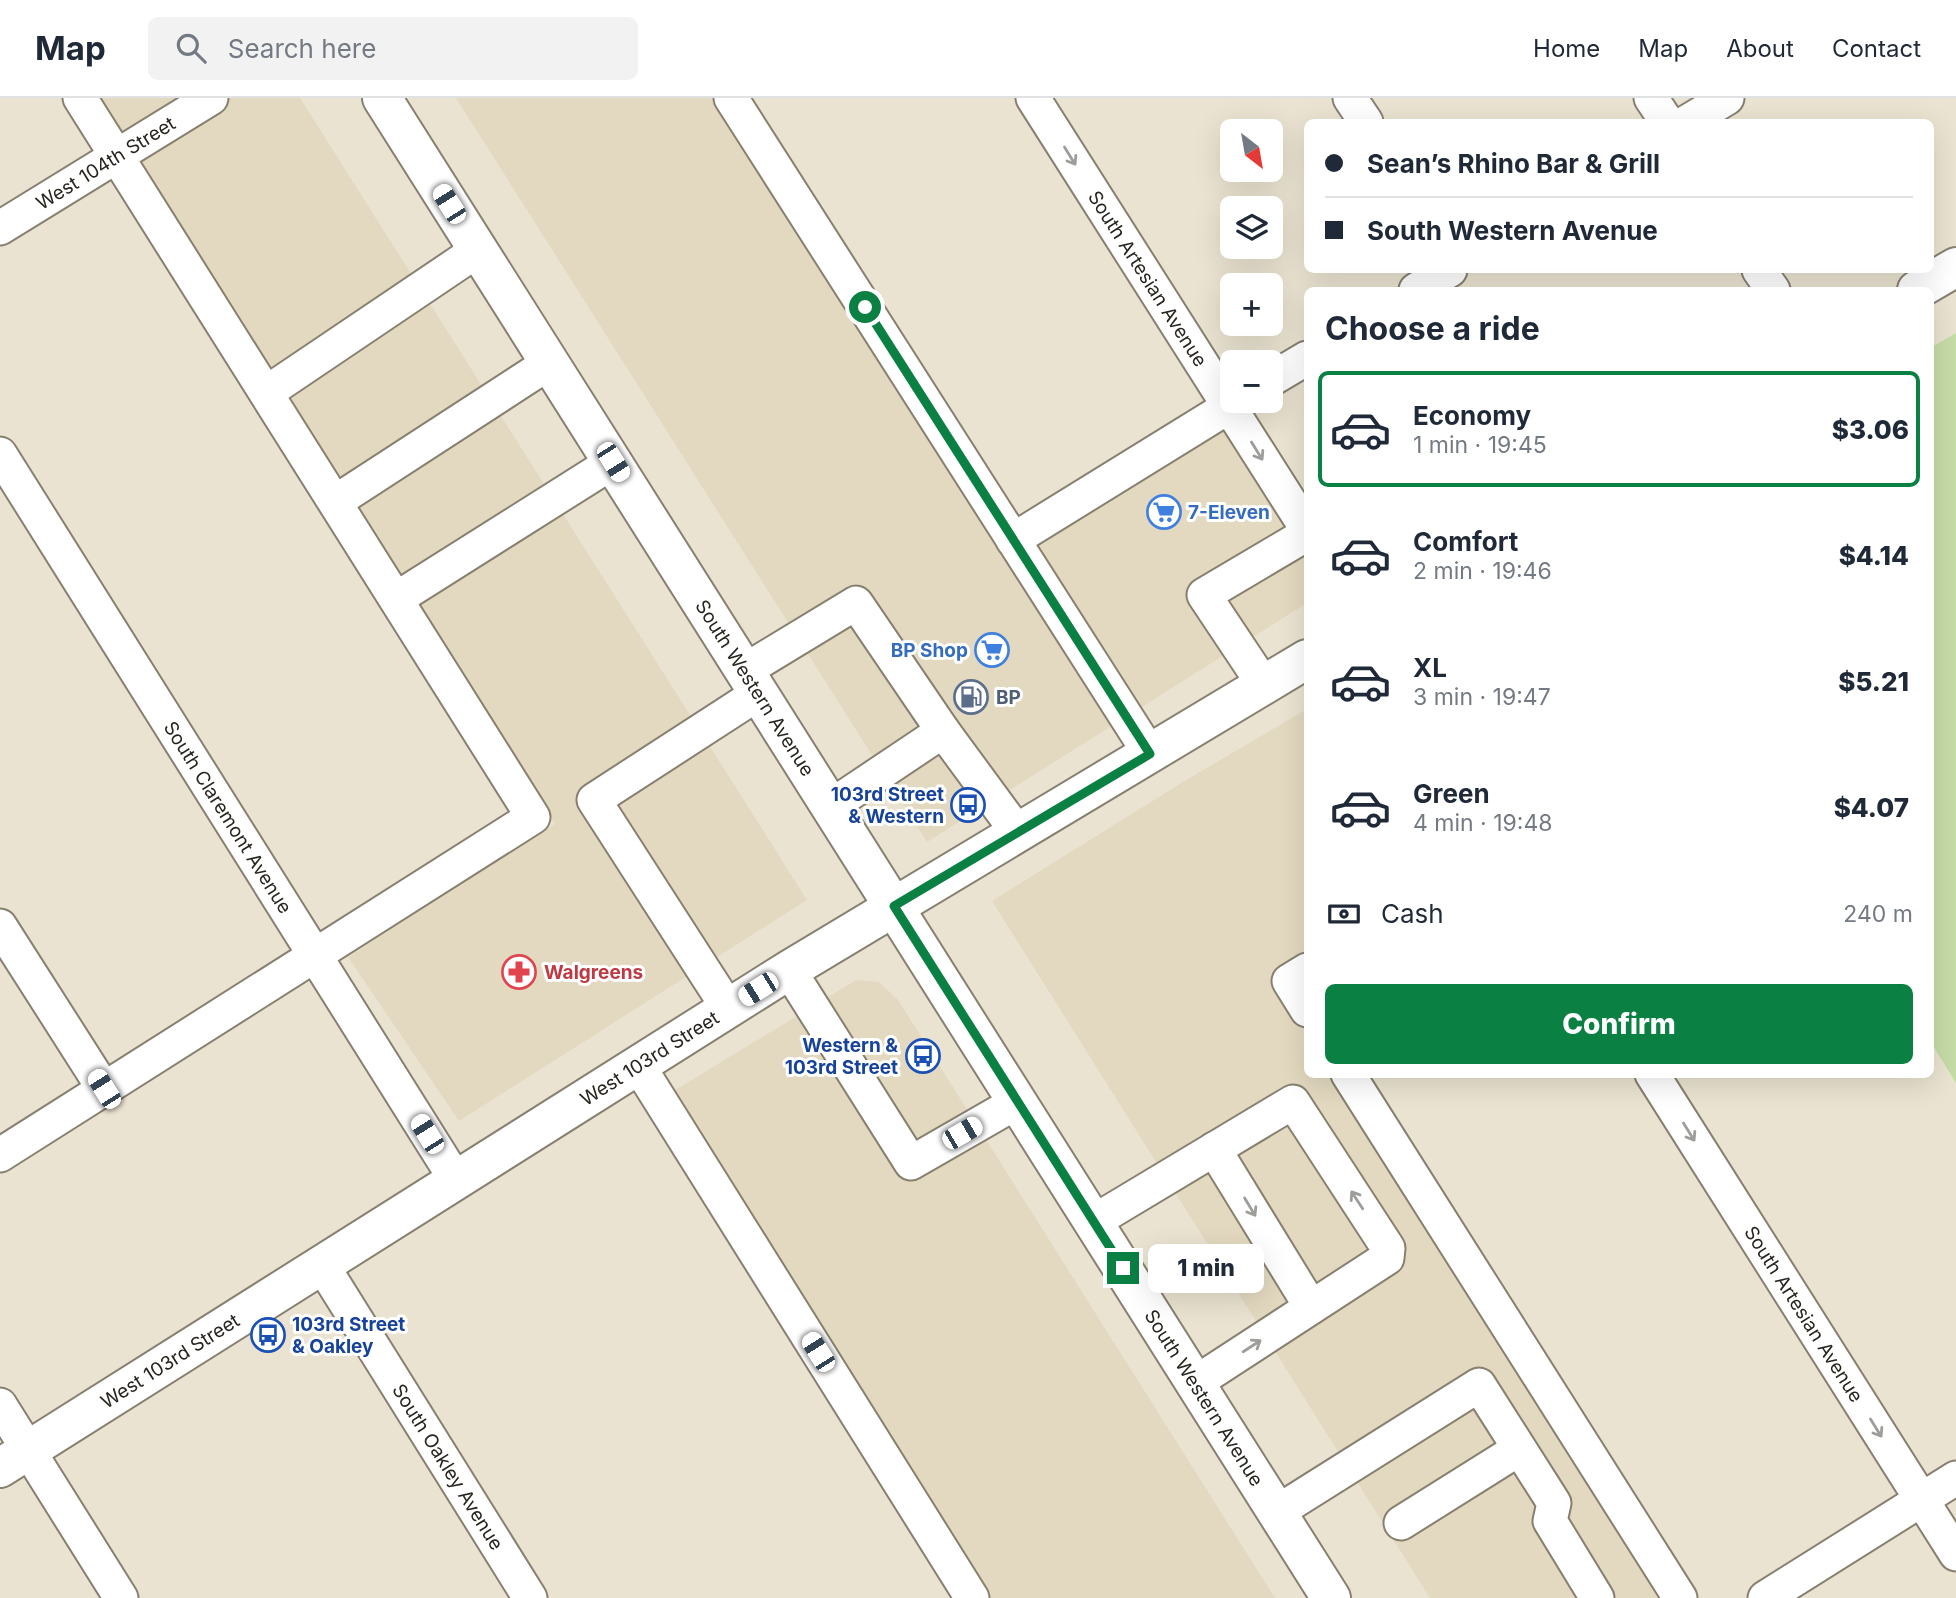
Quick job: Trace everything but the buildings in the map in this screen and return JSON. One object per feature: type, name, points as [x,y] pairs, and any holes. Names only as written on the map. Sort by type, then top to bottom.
[{"type":"main road","name":"South Western Avenue","points":[[382,98],[1331,1598]]},
{"type":"main road","points":[[1922,287],[1956,267]]},
{"type":"main road","name":"West 103rd Street","points":[[14,1459],[789,970],[1304,661]]},
{"type":"street","points":[[0,1155],[533,817],[80,98]]},
{"type":"street","name":"West 104th Street","points":[[0,228],[211,98]]},
{"type":"street","points":[[731,98],[1150,754]]},
{"type":"street","name":"South Artesian Avenue","points":[[1033,98],[1220,383]]},
{"type":"street","points":[[1350,98],[1364,119]]},
{"type":"street","points":[[1651,98],[1665,119]]},
{"type":"street","points":[[1692,119],[1727,98]]},
{"type":"street","points":[[266,393],[478,250]]},
{"type":"street","points":[[1421,287],[1445,273]]},
{"type":"street","points":[[1283,372],[1304,360]]},
{"type":"street","points":[[335,502],[550,363]]},
{"type":"street","points":[[1013,540],[1220,411]]},
{"type":"street","name":"South Artesian Avenue","points":[[1239,413],[1304,527]]},
{"type":"street","name":"South Claremont Avenue","points":[[0,454],[456,1180]]},
{"type":"street","points":[[396,599],[613,462]]},
{"type":"street","points":[[1264,685],[1204,595],[1304,534]]},
{"type":"street","points":[[728,1008],[594,800],[856,603],[943,731],[1018,833]]},
{"type":"street","points":[[831,806],[943,731]]},
{"type":"street","points":[[0,926],[104,1089]]},
{"type":"street","points":[[789,970],[911,1163],[1017,1102]]},
{"type":"street","points":[[1304,972],[1289,981],[1304,1005]]},
{"type":"street","points":[[638,1065],[972,1598]]},
{"type":"street","points":[[1351,1078],[1680,1598]]},
{"type":"street","name":"South Artesian Avenue","points":[[1655,1078],[1956,1553]]},
{"type":"street","points":[[1093,1222],[1293,1102],[1388,1248],[1387,1258],[1195,1383]]},
{"type":"street","points":[[1214,1149],[1311,1307]]},
{"type":"street","name":"South Oakley Avenue","points":[[322,1265],[530,1598]]},
{"type":"street","points":[[1277,1512],[1479,1385],[1554,1503],[1550,1521],[1597,1598]]},
{"type":"street","points":[[0,1405],[14,1459],[121,1598]]},
{"type":"street","points":[[1401,1523],[1519,1448]]},
{"type":"street","points":[[1765,1598],[1956,1478]]},
{"type":"shaded area","points":[[91,98],[300,98],[807,900],[459,1121],[348,957],[555,824]]},
{"type":"shaded area","points":[[456,98],[724,98],[1012,551],[1232,415],[1304,529],[1304,605],[927,842]]},
{"type":"shaded area","points":[[1304,711],[1304,1078],[1368,1078],[1693,1598],[1430,1598],[992,901],[1183,782]]},
{"type":"shaded area","points":[[856,980],[879,982],[898,1000],[1275,1598],[972,1598],[659,1100]]},
{"type":"green space","points":[[1956,333],[1956,1083],[1934,1047],[1934,346]]},
{"type":"place","name":"7-Eleven","points":[[1164,512]]},
{"type":"place","name":"BP Shop","points":[[992,650]]},
{"type":"place","name":"BP","points":[[971,697]]},
{"type":"place","name":"103rd Street & Western","points":[[968,805]]},
{"type":"place","name":"Walgreens","points":[[519,972]]},
{"type":"place","name":"Western & 103rd Street","points":[[923,1056]]},
{"type":"place","name":"103rd Street & Oakley","points":[[268,1335]]},
{"type":"route","points":[[865,307],[1150,754],[894,906],[1123,1268]]}]
